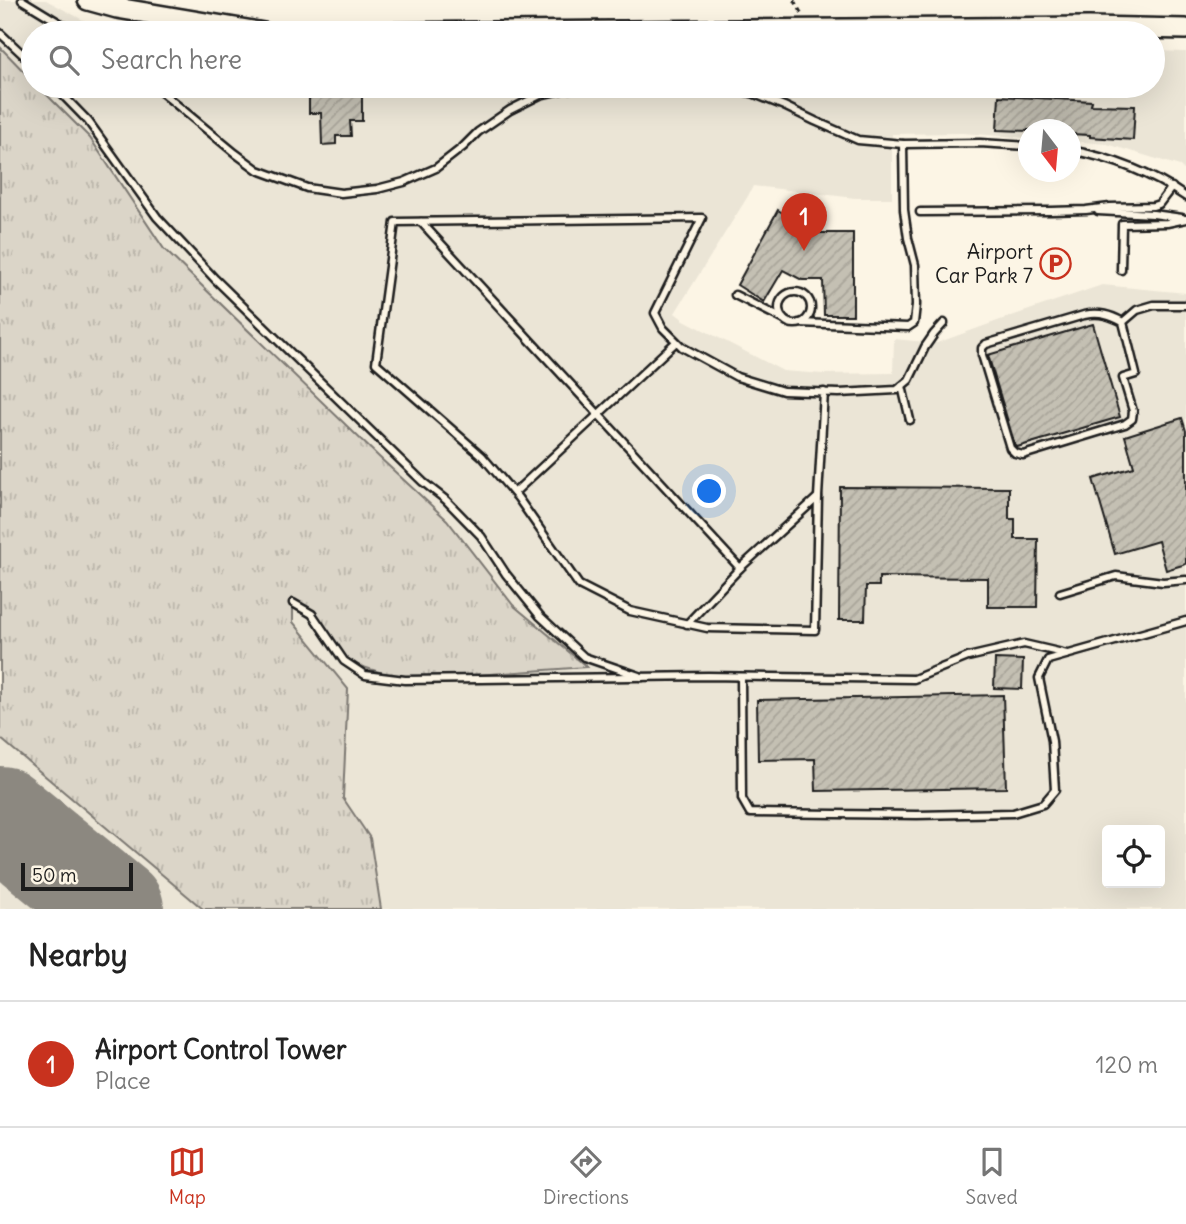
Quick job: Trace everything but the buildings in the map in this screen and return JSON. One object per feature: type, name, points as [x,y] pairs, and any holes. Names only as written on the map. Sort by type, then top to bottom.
[{"type":"highway","points":[[88,0],[117,8],[193,21]]},
{"type":"highway","points":[[1165,29],[1186,29]]},
{"type":"lane","points":[[22,0],[56,21]]},
{"type":"lane","points":[[0,33],[21,53]]},
{"type":"lane","points":[[66,98],[88,121],[157,216],[215,279],[481,536],[506,574],[540,616],[584,657],[642,677]]},
{"type":"lane","points":[[169,98],[258,170],[307,188],[341,193],[404,183],[436,168],[478,132],[510,110],[534,98]]},
{"type":"lane","points":[[763,98],[858,140],[903,144],[1018,145]]},
{"type":"lane","points":[[735,295],[793,324],[908,327],[914,323],[915,265],[904,210],[903,144]]},
{"type":"lane","points":[[1081,152],[1121,163],[1160,180],[1186,197]]},
{"type":"lane","points":[[920,212],[1086,210],[1153,206],[1159,204],[1172,187]]},
{"type":"lane","points":[[1086,210],[1186,218]]},
{"type":"lane","points":[[824,393],[815,630],[707,628],[630,611],[579,585],[514,493],[482,456],[376,363],[395,222],[702,218],[655,313],[663,328],[682,347],[737,377],[783,391],[824,393],[897,390],[909,380],[925,347],[944,323]]},
{"type":"lane","points":[[1121,270],[1122,224],[1167,223],[1186,218]]},
{"type":"lane","points":[[421,222],[740,568]]},
{"type":"lane","points":[[784,320],[779,310],[780,300],[788,293],[798,292],[807,298],[811,307],[807,317],[799,323]]},
{"type":"lane","points":[[1123,322],[1137,310],[1154,305],[1186,305]]},
{"type":"lane","points":[[1084,315],[1108,315],[1123,322],[1136,374],[1123,378],[1133,411],[1132,419],[1125,424],[1023,455],[1015,453],[1010,448],[982,348],[986,344],[1084,315]]},
{"type":"lane","points":[[514,493],[676,342]]},
{"type":"lane","points":[[901,386],[910,420]]},
{"type":"lane","points":[[687,624],[740,568],[818,497]]},
{"type":"lane","points":[[1060,593],[1116,576],[1163,582],[1186,580]]},
{"type":"lane","points":[[293,603],[312,614],[344,661],[365,675],[405,680],[642,677],[914,679],[968,657],[1024,644],[1067,654]]},
{"type":"lane","points":[[741,677],[743,799],[750,813],[1013,813],[1043,804],[1055,790],[1052,741],[1039,678],[1048,660],[1186,621]]},
{"type":"shaded area","points":[[0,0],[46,0],[85,21],[21,21],[21,98],[1165,98],[1165,51],[1186,52],[1186,172],[1180,166],[1107,144],[1081,142],[1081,119],[1018,119],[1018,137],[962,133],[892,134],[892,198],[855,198],[753,186],[675,313],[783,371],[823,374],[893,373],[894,339],[937,343],[1102,285],[1186,293],[1186,909],[0,909]]},
{"type":"green space","points":[[0,47],[21,69],[21,98],[50,98],[90,138],[164,249],[447,520],[513,605],[587,667],[405,680],[344,661],[312,614],[293,604],[293,622],[348,689],[343,798],[370,838],[381,909],[203,909],[0,738]]},
{"type":"runway","points":[[0,816],[114,909]]},
{"type":"place","name":"Airport Control Tower","points":[[804,251]]},
{"type":"place","name":"Airport Car Park 7","points":[[1056,264]]}]
